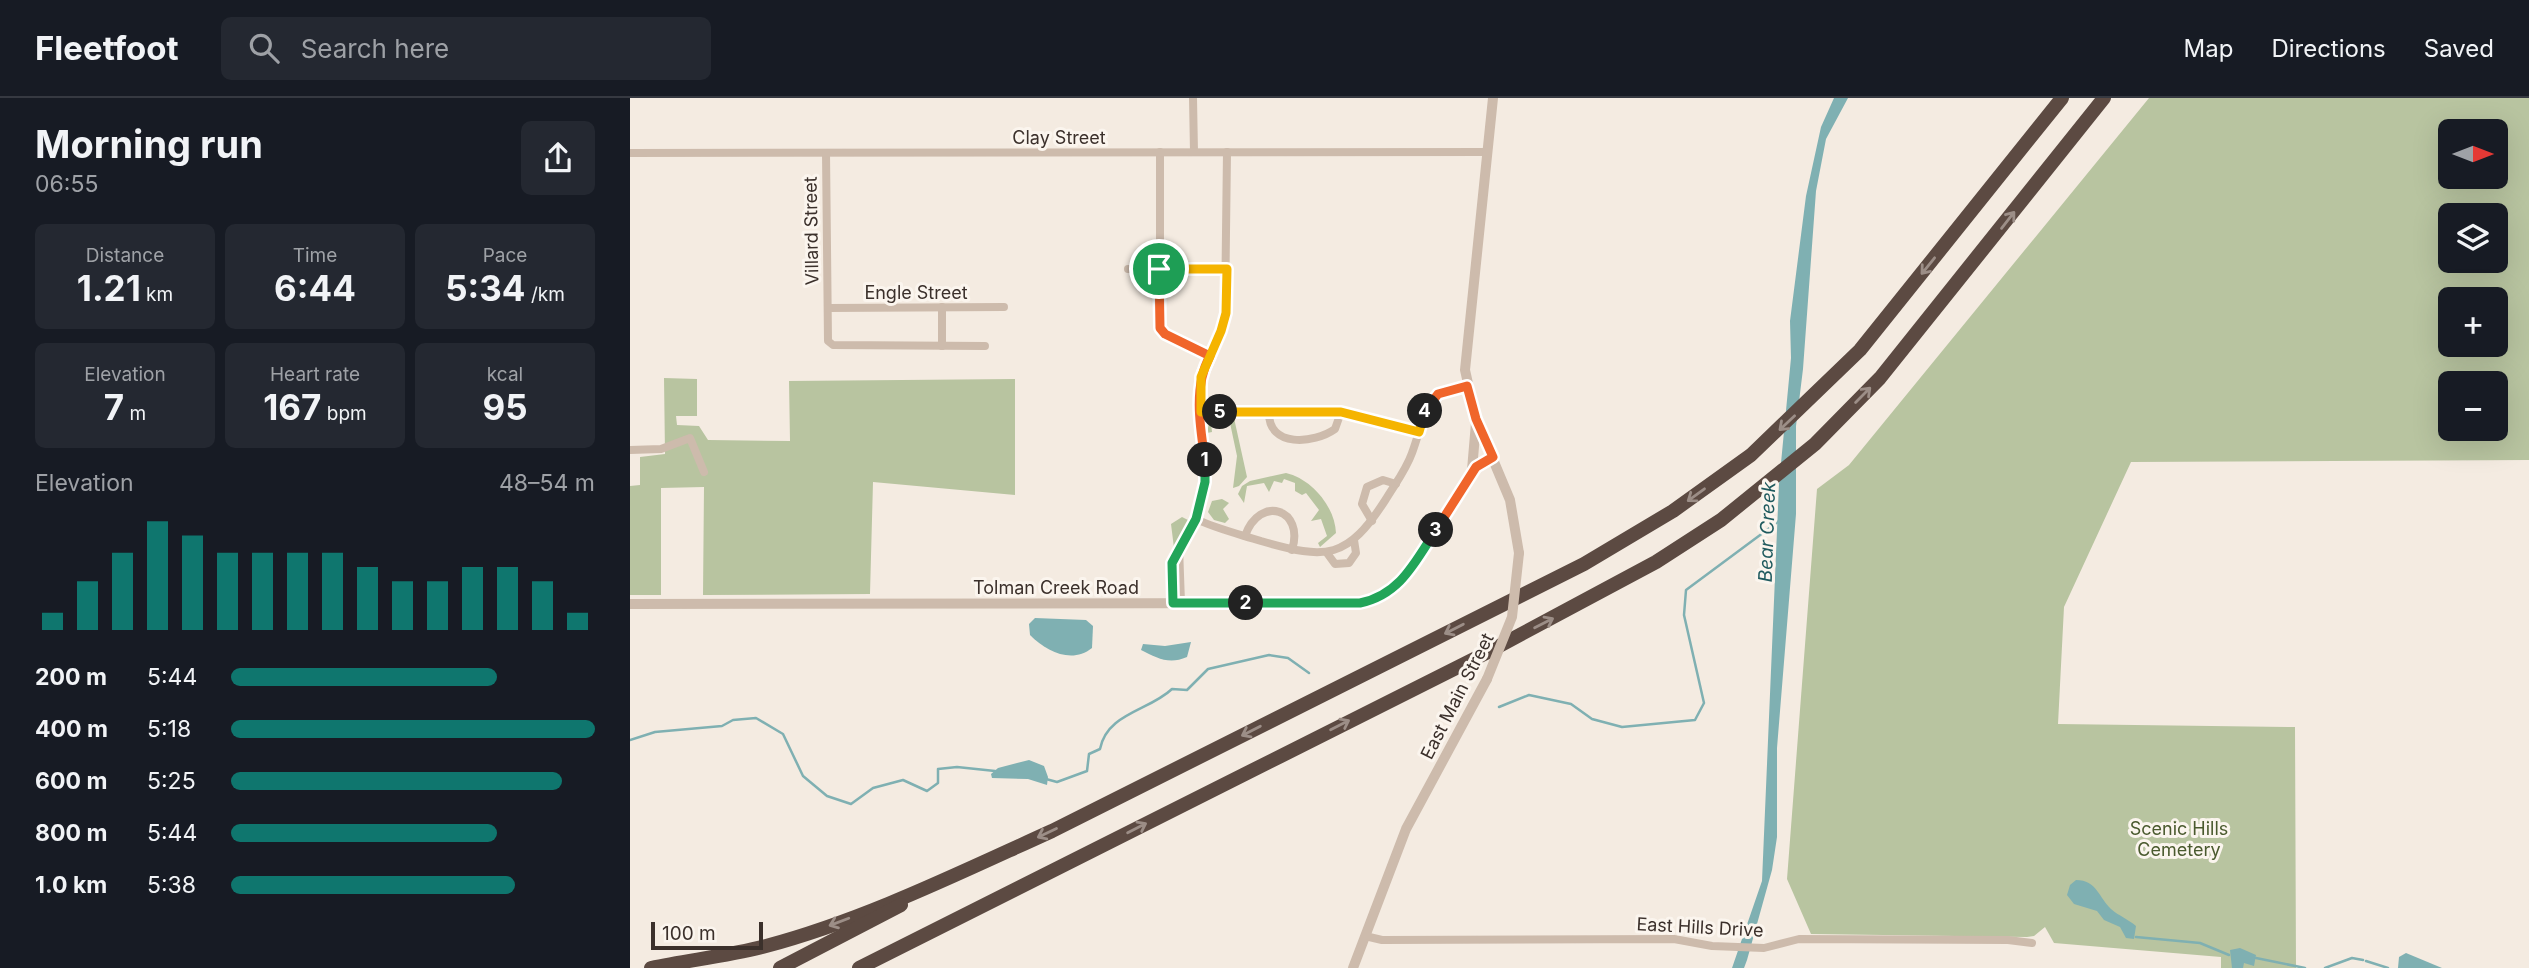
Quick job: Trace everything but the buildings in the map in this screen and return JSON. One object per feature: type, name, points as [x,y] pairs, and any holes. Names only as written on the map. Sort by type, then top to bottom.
[{"type":"highway","points":[[780,968],[971,868],[1077,819],[1594,558],[1673,511],[1751,455],[1822,389],[1908,291],[2062,98]]},
{"type":"highway","points":[[859,968],[1563,613],[1682,546],[1761,489],[1815,444],[1880,378],[2104,98]]},
{"type":"highway","points":[[651,968],[719,957],[799,936],[971,868]]},
{"type":"highway","points":[[875,968],[989,903]]},
{"type":"street","points":[[1194,98],[1194,152]]},
{"type":"street","name":"East Main Street","points":[[1353,968],[1406,829],[1487,679],[1512,617],[1519,553],[1513,509],[1476,419],[1467,386],[1465,358],[1493,98]]},
{"type":"street","points":[[1160,152],[1160,328],[1165,334],[1210,356]]},
{"type":"street","points":[[1177,603],[1172,563],[1196,519],[1205,478],[1201,377],[1226,313],[1227,152]]},
{"type":"street","name":"Clay Street","points":[[630,153],[1488,152]]},
{"type":"street","name":"Villard Street","points":[[826,153],[827,335],[833,345],[942,346]]},
{"type":"street","points":[[1128,269],[1227,269]]},
{"type":"street","points":[[942,307],[942,346],[985,346]]},
{"type":"street","name":"Engle Street","points":[[828,308],[1004,307]]},
{"type":"street","points":[[1196,519],[1292,550],[1327,553],[1353,540],[1372,521],[1409,462],[1431,401],[1444,390],[1467,386]]},
{"type":"street","points":[[1201,412],[1341,412],[1419,432]]},
{"type":"street","points":[[1269,412],[1272,428],[1280,434],[1310,441],[1335,429],[1341,412]]},
{"type":"street","points":[[1470,476],[1475,454],[1476,419]]},
{"type":"street","points":[[630,450],[661,449],[690,438],[704,472]]},
{"type":"street","name":"Tolman Creek Road","points":[[630,604],[1360,603],[1378,598],[1405,577],[1481,461],[1493,457]]},
{"type":"street","points":[[1372,521],[1362,504],[1367,487],[1383,480],[1396,484]]},
{"type":"street","points":[[1245,536],[1255,517],[1265,512],[1277,512],[1288,517],[1294,527],[1292,550]]},
{"type":"street","points":[[1327,553],[1335,564],[1349,563],[1356,553],[1353,540]]},
{"type":"street","name":"East Hills Drive","points":[[1365,936],[1382,940],[1674,939],[1754,948],[1799,939],[2008,940],[2032,943]]},
{"type":"green space","name":"Scenic Hills Cemetery","points":[[2149,98],[2529,98],[2529,460],[2131,462],[2064,607],[2058,724],[2295,727],[2296,968],[2221,968],[2221,957],[2054,943],[2045,927],[2034,936],[2027,937],[1811,934],[1787,879],[1817,489],[1849,465]]},
{"type":"green space","points":[[664,378],[697,379],[697,416],[676,416],[677,425],[699,426],[708,440],[790,441],[789,381],[1015,379],[1015,495],[873,482],[870,594],[703,595],[704,487],[661,488],[661,595],[630,595],[630,486],[640,485],[640,457],[665,454]]},
{"type":"green space","points":[[1210,418],[1234,418],[1247,477],[1239,486],[1233,488],[1237,456],[1230,423],[1211,423],[1212,432],[1207,433]]},
{"type":"green space","points":[[1286,473],[1305,481],[1327,504],[1336,533],[1320,547],[1318,543],[1327,536],[1321,519],[1311,521],[1319,510],[1306,493],[1302,495],[1295,491],[1295,483],[1284,479],[1282,483],[1274,481],[1269,492],[1264,483],[1247,486],[1244,503],[1238,494],[1242,486],[1250,481]]},
{"type":"green space","points":[[1222,499],[1229,503],[1223,509],[1229,519],[1225,523],[1214,520],[1208,512],[1212,501]]},
{"type":"green space","points":[[1182,517],[1190,521],[1174,548],[1171,524]]},
{"type":"water","points":[[1834,98],[1848,98],[1826,139],[1816,191],[1803,369],[1796,426],[1796,514],[1777,748],[1777,837],[1772,870],[1747,960],[1744,968],[1732,968],[1762,881],[1779,484],[1791,358],[1790,321],[1806,196],[1821,127]]},
{"type":"water","points":[[1035,618],[1086,620],[1093,626],[1092,648],[1076,655],[1052,651],[1030,635],[1029,624]]},
{"type":"water","points":[[1191,642],[1187,657],[1181,659],[1158,658],[1141,650],[1143,644],[1165,646]]},
{"type":"water","points":[[1029,760],[1044,766],[1048,777],[1047,785],[1028,779],[992,778],[991,774],[998,768]]},
{"type":"water","points":[[2076,880],[2093,886],[2111,909],[2136,926],[2134,939],[2126,938],[2120,927],[2104,920],[2097,911],[2074,904],[2067,895],[2070,885]]},
{"type":"water","points":[[2240,948],[2256,955],[2254,966],[2244,963],[2243,968],[2232,968],[2230,950]]},
{"type":"water","points":[[2406,953],[2442,968],[2398,968],[2399,957]]},
{"type":"waterway","name":"Bear Creek","points":[[1499,707],[1529,695],[1571,704],[1592,719],[1622,727],[1695,720],[1704,703],[1684,615],[1686,590],[1779,521]]},
{"type":"waterway","points":[[1046,779],[1057,782],[1087,771],[1089,754],[1100,749],[1104,737],[1120,720],[1172,689],[1187,690],[1208,669],[1269,655],[1288,658],[1309,673]]},
{"type":"waterway","points":[[630,740],[655,732],[722,726],[733,720],[756,718],[783,734],[803,776],[827,796],[851,804],[873,788],[903,780],[927,791],[938,783],[938,769],[957,767],[995,771]]},
{"type":"waterway","points":[[2136,937],[2200,943],[2229,955]]},
{"type":"waterway","points":[[2256,958],[2305,968]]},
{"type":"waterway","points":[[2325,968],[2352,958],[2363,960]]},
{"type":"waterway","points":[[2366,961],[2388,968]]},
{"type":"route","points":[[1159,269],[1160,328],[1165,334],[1210,356],[1201,377],[1201,434],[1205,482],[1196,519],[1184,536],[1172,563],[1173,603],[1360,603],[1388,593],[1405,577],[1476,467],[1486,458],[1493,457],[1476,419],[1467,386],[1450,388],[1438,394],[1426,409],[1419,432],[1341,412],[1329,411],[1201,412],[1201,377],[1203,369],[1210,356],[1217,345],[1226,313],[1227,269],[1159,269]]}]
